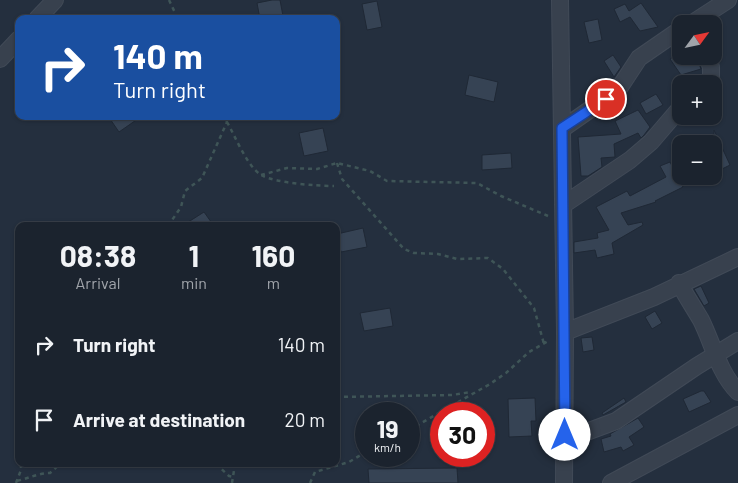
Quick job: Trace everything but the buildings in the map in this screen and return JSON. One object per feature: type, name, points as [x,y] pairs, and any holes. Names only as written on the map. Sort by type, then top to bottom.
[{"type":"street","points":[[41,15],[55,0]]},
{"type":"street","points":[[560,0],[565,332],[564,483]]},
{"type":"street","points":[[704,15],[728,0]]},
{"type":"street","points":[[734,0],[738,8]]},
{"type":"street","points":[[562,128],[618,90],[639,58],[672,35]]},
{"type":"street","points":[[0,59],[15,42]]},
{"type":"street","points":[[563,205],[630,160],[651,142],[672,118]]},
{"type":"street","points":[[565,332],[654,297],[679,283],[738,257]]},
{"type":"street","points":[[679,283],[731,385],[738,392]]},
{"type":"street","points":[[565,440],[616,421],[716,353],[738,341]]},
{"type":"street","points":[[611,483],[738,415]]},
{"type":"path","points":[[169,0],[176,15]]},
{"type":"path","points":[[227,122],[243,153],[260,174],[302,185],[334,186]]},
{"type":"path","points":[[171,222],[181,206],[186,191],[202,178],[227,122]]},
{"type":"path","points":[[260,174],[287,168],[317,169],[337,163],[370,171],[387,181],[477,182],[501,196],[562,223]]},
{"type":"path","points":[[337,163],[342,179],[404,249],[414,253],[438,254],[457,259],[488,258],[502,269],[534,308],[544,344]]},
{"type":"path","points":[[420,424],[498,378],[529,352],[565,332]]},
{"type":"path","points":[[340,397],[452,395],[472,392]]},
{"type":"path","points":[[340,465],[355,458]]},
{"type":"path","points":[[17,482],[21,467]]},
{"type":"path","points":[[17,482],[41,473],[50,473],[57,467]]},
{"type":"path","points":[[219,467],[229,476],[234,477]]},
{"type":"path","points":[[232,483],[235,467]]},
{"type":"path","points":[[310,483],[315,472],[332,467]]},
{"type":"route","points":[[565,435],[562,128],[606,99]]}]
